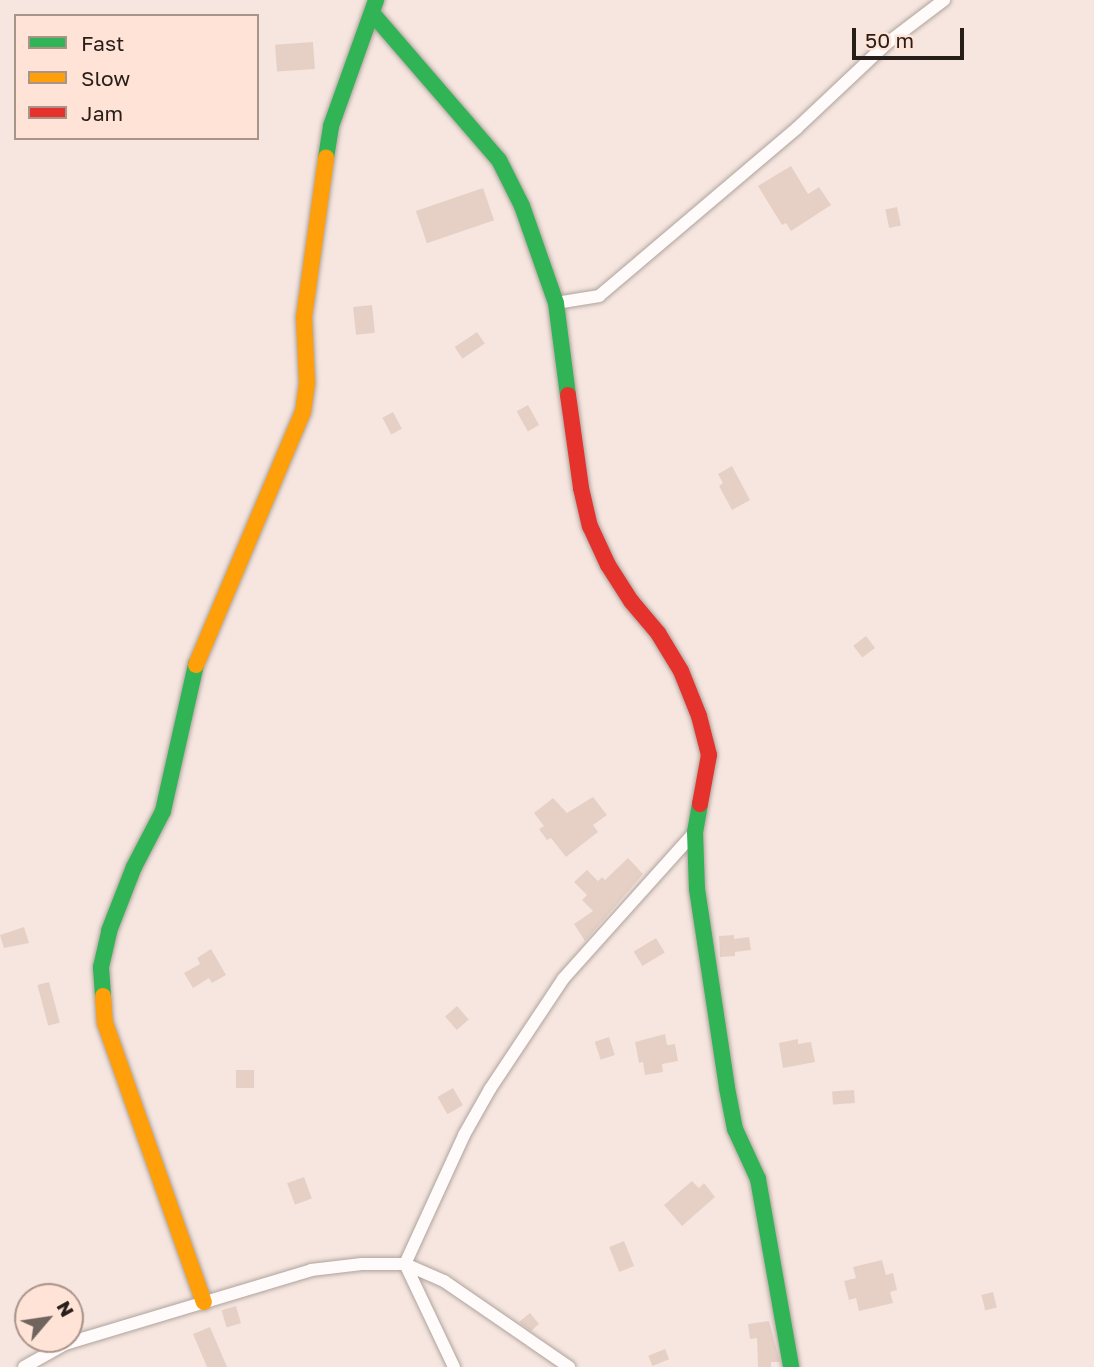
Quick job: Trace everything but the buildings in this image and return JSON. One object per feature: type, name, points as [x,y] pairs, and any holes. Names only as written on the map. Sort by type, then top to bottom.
[{"type":"street","points":[[556,303],[598,296],[797,128],[886,44],[944,0]]},
{"type":"street","points":[[374,4],[499,160],[534,235],[556,303],[581,488],[590,526],[625,592],[681,671],[699,716],[709,755],[695,832],[697,888],[735,1129],[758,1179],[787,1331],[791,1367]]},
{"type":"street","points":[[204,1302],[106,1023],[101,967],[109,930],[134,867],[163,811],[196,663],[303,412],[307,383],[304,317],[331,126],[374,4]]},
{"type":"street","points":[[405,1264],[464,1135],[490,1089],[563,979],[695,832]]},
{"type":"street","points":[[405,1264],[454,1367]]},
{"type":"street","points":[[24,1367],[65,1344],[311,1270],[338,1265],[405,1264],[444,1281],[569,1367]]},
{"type":"traffic: fast","points":[[326,158],[331,126],[376,0]]},
{"type":"traffic: fast","points":[[372,13],[499,160],[522,206],[556,303],[568,395]]},
{"type":"traffic: fast","points":[[103,996],[101,967],[109,931],[134,867],[163,811],[196,665]]},
{"type":"traffic: fast","points":[[700,804],[695,832],[697,889],[727,1088],[735,1129],[758,1179],[791,1367]]},
{"type":"traffic: slow","points":[[196,665],[303,412],[307,383],[304,317],[326,158]]},
{"type":"traffic: slow","points":[[103,996],[105,1023],[204,1302]]},
{"type":"traffic: jam","points":[[568,395],[581,488],[590,526],[608,565],[631,601],[658,633],[681,671],[699,716],[709,755],[700,804]]}]
